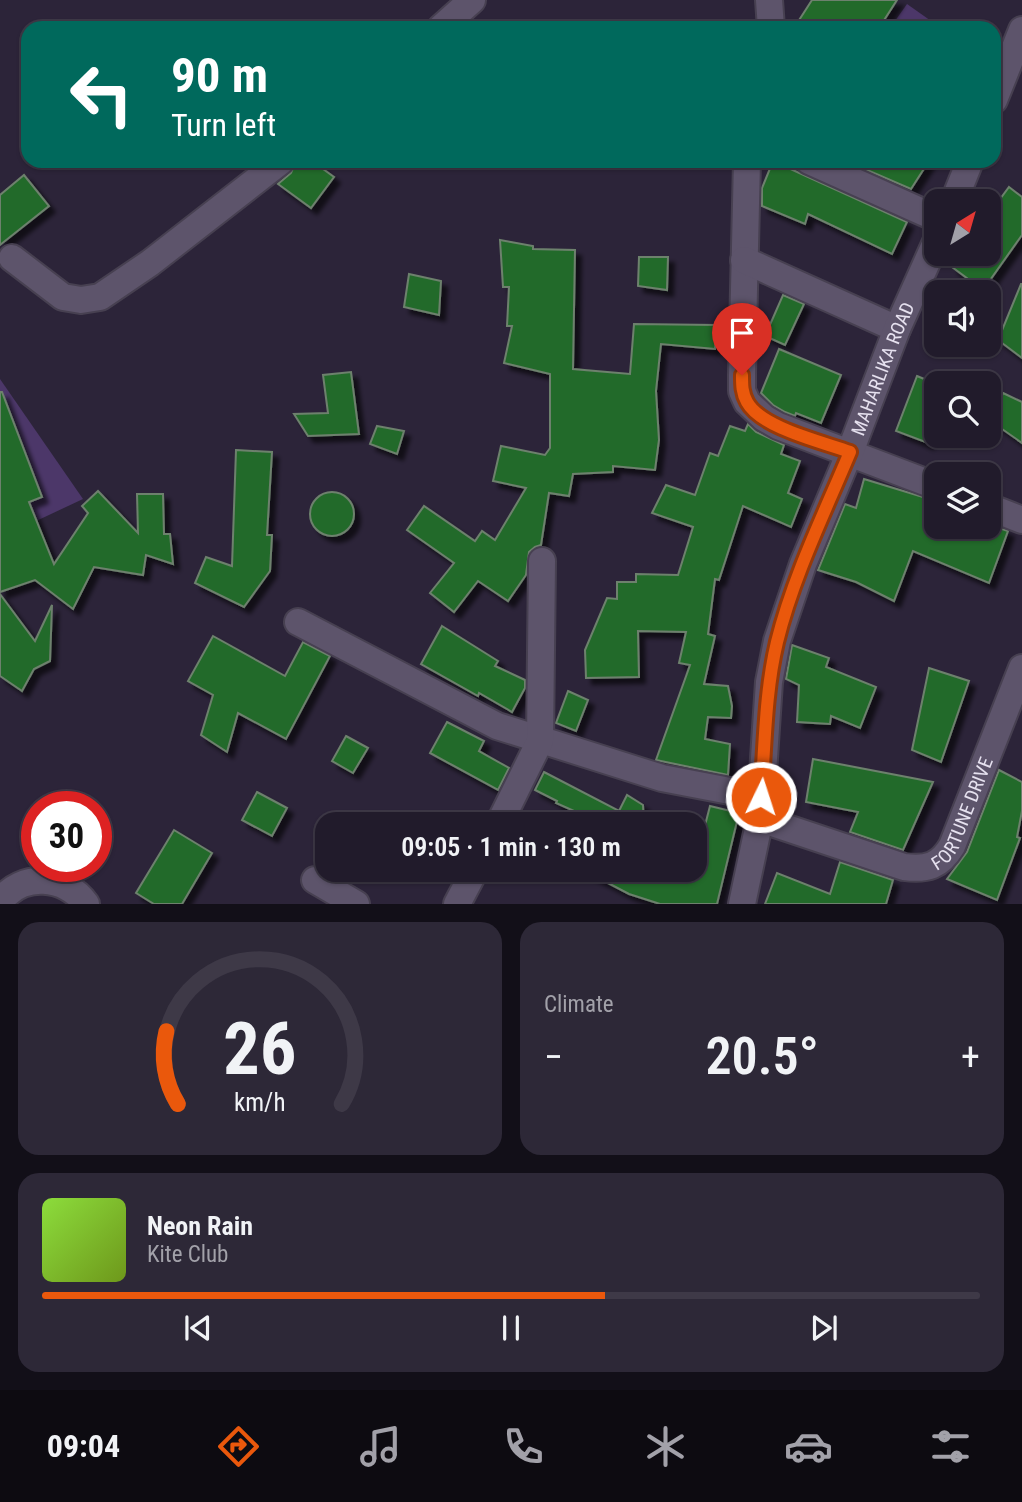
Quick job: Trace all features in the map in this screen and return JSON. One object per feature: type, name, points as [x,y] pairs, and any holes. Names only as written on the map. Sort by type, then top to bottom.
[{"type":"street","points":[[449,21],[472,0]]},
{"type":"street","points":[[769,0],[770,21]]},
{"type":"street","points":[[1001,82],[1022,30]]},
{"type":"street","points":[[12,257],[63,297],[80,300],[100,297],[131,277],[272,168]]},
{"type":"street","points":[[747,168],[742,391],[747,402],[753,410],[778,426],[924,481]]},
{"type":"street","points":[[824,168],[924,213]]},
{"type":"street","points":[[959,189],[967,168]]},
{"type":"street","points":[[744,260],[898,329]]},
{"type":"street","name":"MAHARLIKA ROAD","points":[[742,904],[760,808],[769,682],[777,641],[803,564],[926,266]]},
{"type":"street","points":[[1001,512],[1022,520]]},
{"type":"street","points":[[505,812],[540,741],[542,561]]},
{"type":"street","name":"FORTUNE DRIVE","points":[[298,622],[497,726],[760,808],[904,867],[920,869],[933,867],[944,859],[951,846],[1022,668]]},
{"type":"street","points":[[1,898],[18,886],[35,880],[54,881],[71,888],[86,904]]},
{"type":"street","points":[[318,882],[356,904]]},
{"type":"street","points":[[457,904],[469,882]]},
{"type":"shaded area","points":[[907,4],[931,21],[895,21]]},
{"type":"shaded area","points":[[0,379],[83,499],[0,538]]},
{"type":"building","points":[[812,0],[897,0],[884,21],[798,21]]},
{"type":"building","points":[[293,168],[322,168],[334,177],[311,208],[278,184]]},
{"type":"building","points":[[770,168],[788,168],[907,222],[892,254],[808,214],[805,224],[762,206],[762,188]]},
{"type":"building","points":[[862,168],[924,168],[911,189]]},
{"type":"building","points":[[24,175],[49,206],[0,245],[0,195]]},
{"type":"building","points":[[1009,187],[1022,197],[1022,235],[1001,265],[1001,198]]},
{"type":"building","points":[[500,240],[533,246],[533,249],[575,250],[573,369],[630,374],[634,324],[717,325],[715,349],[661,344],[656,391],[659,440],[655,470],[613,466],[613,472],[573,474],[569,496],[549,493],[541,545],[529,552],[526,575],[508,601],[478,581],[454,612],[430,593],[454,563],[407,530],[424,506],[475,541],[482,531],[495,540],[526,488],[493,481],[501,446],[545,455],[550,448],[550,374],[504,363],[512,326],[507,326],[509,287],[503,287]]},
{"type":"building","points":[[639,257],[668,257],[667,290],[638,286]]},
{"type":"building","points":[[1000,266],[990,280],[970,280],[952,267]]},
{"type":"building","points":[[409,274],[441,281],[439,315],[404,307]]},
{"type":"building","points":[[1022,284],[1022,358],[1001,342],[1001,333]]},
{"type":"building","points":[[783,295],[804,304],[785,345],[765,336]]},
{"type":"building","points":[[779,349],[841,375],[821,423],[796,413],[795,416],[785,412],[761,393]]},
{"type":"building","points":[[351,372],[359,434],[308,436],[294,414],[328,413],[323,375]]},
{"type":"building","points":[[917,376],[924,379],[924,442],[896,431]]},
{"type":"building","points":[[0,392],[42,497],[29,502],[54,564],[88,513],[82,506],[98,491],[138,533],[137,494],[163,494],[164,534],[170,534],[173,564],[146,555],[143,575],[94,567],[73,609],[35,580],[0,592]]},
{"type":"building","points":[[1003,393],[1022,402],[1022,443],[1001,428]]},
{"type":"building","points":[[748,424],[756,432],[784,445],[781,454],[800,461],[788,493],[802,499],[791,527],[743,506],[719,580],[715,579],[708,634],[715,636],[704,684],[728,686],[732,706],[731,718],[708,717],[705,739],[730,744],[728,775],[656,760],[690,665],[679,663],[686,632],[638,631],[639,677],[586,678],[585,650],[607,598],[617,599],[617,582],[636,582],[636,574],[678,575],[693,527],[652,513],[666,485],[695,495],[710,453],[718,456],[730,426],[745,431]]},
{"type":"building","points":[[377,426],[404,431],[397,454],[370,444]]},
{"type":"building","points":[[236,450],[272,452],[267,535],[272,535],[270,571],[244,607],[195,583],[206,557],[232,566]]},
{"type":"building","points":[[864,479],[924,497],[924,539],[1001,539],[1001,529],[1008,531],[989,583],[913,551],[894,601],[856,582],[818,570],[845,504],[856,508]]},
{"type":"building","points":[[332,492],[347,499],[354,514],[347,529],[332,536],[317,529],[310,514],[317,499]]},
{"type":"building","points":[[0,594],[35,641],[52,605],[50,661],[34,669],[22,691],[0,676]]},
{"type":"building","points":[[442,626],[498,661],[495,666],[525,680],[525,688],[512,712],[421,664]]},
{"type":"building","points":[[213,636],[285,676],[303,642],[330,656],[286,739],[238,713],[227,752],[201,735],[213,695],[188,681]]},
{"type":"building","points":[[792,645],[829,658],[826,667],[876,687],[860,728],[831,716],[830,724],[797,722],[799,685],[786,679]]},
{"type":"building","points":[[929,668],[969,681],[941,762],[912,750]]},
{"type":"building","points":[[568,691],[588,700],[576,731],[556,723]]},
{"type":"building","points":[[447,722],[484,741],[479,751],[509,768],[498,790],[430,753]]},
{"type":"building","points":[[346,736],[368,748],[353,773],[332,761]]},
{"type":"building","points":[[813,759],[933,782],[903,850],[850,832],[858,812],[806,802]]},
{"type":"building","points":[[999,770],[1022,782],[1022,811],[1017,837],[1020,838],[997,900],[947,879],[967,852]]},
{"type":"building","points":[[544,772],[619,811],[627,795],[643,805],[643,812],[576,812],[535,790]]},
{"type":"building","points":[[257,792],[287,808],[272,836],[242,820]]},
{"type":"building","points":[[710,806],[739,813],[717,904],[660,904],[629,894],[606,882],[707,882],[707,818]]},
{"type":"building","points":[[174,830],[212,853],[182,904],[154,904],[136,893]]},
{"type":"building","points":[[840,862],[893,880],[886,904],[765,904],[777,873],[830,894]]},
{"type":"route","points":[[742,375],[742,391],[747,402],[764,418],[778,426],[850,452],[803,564],[777,641],[769,682],[761,797]]}]
